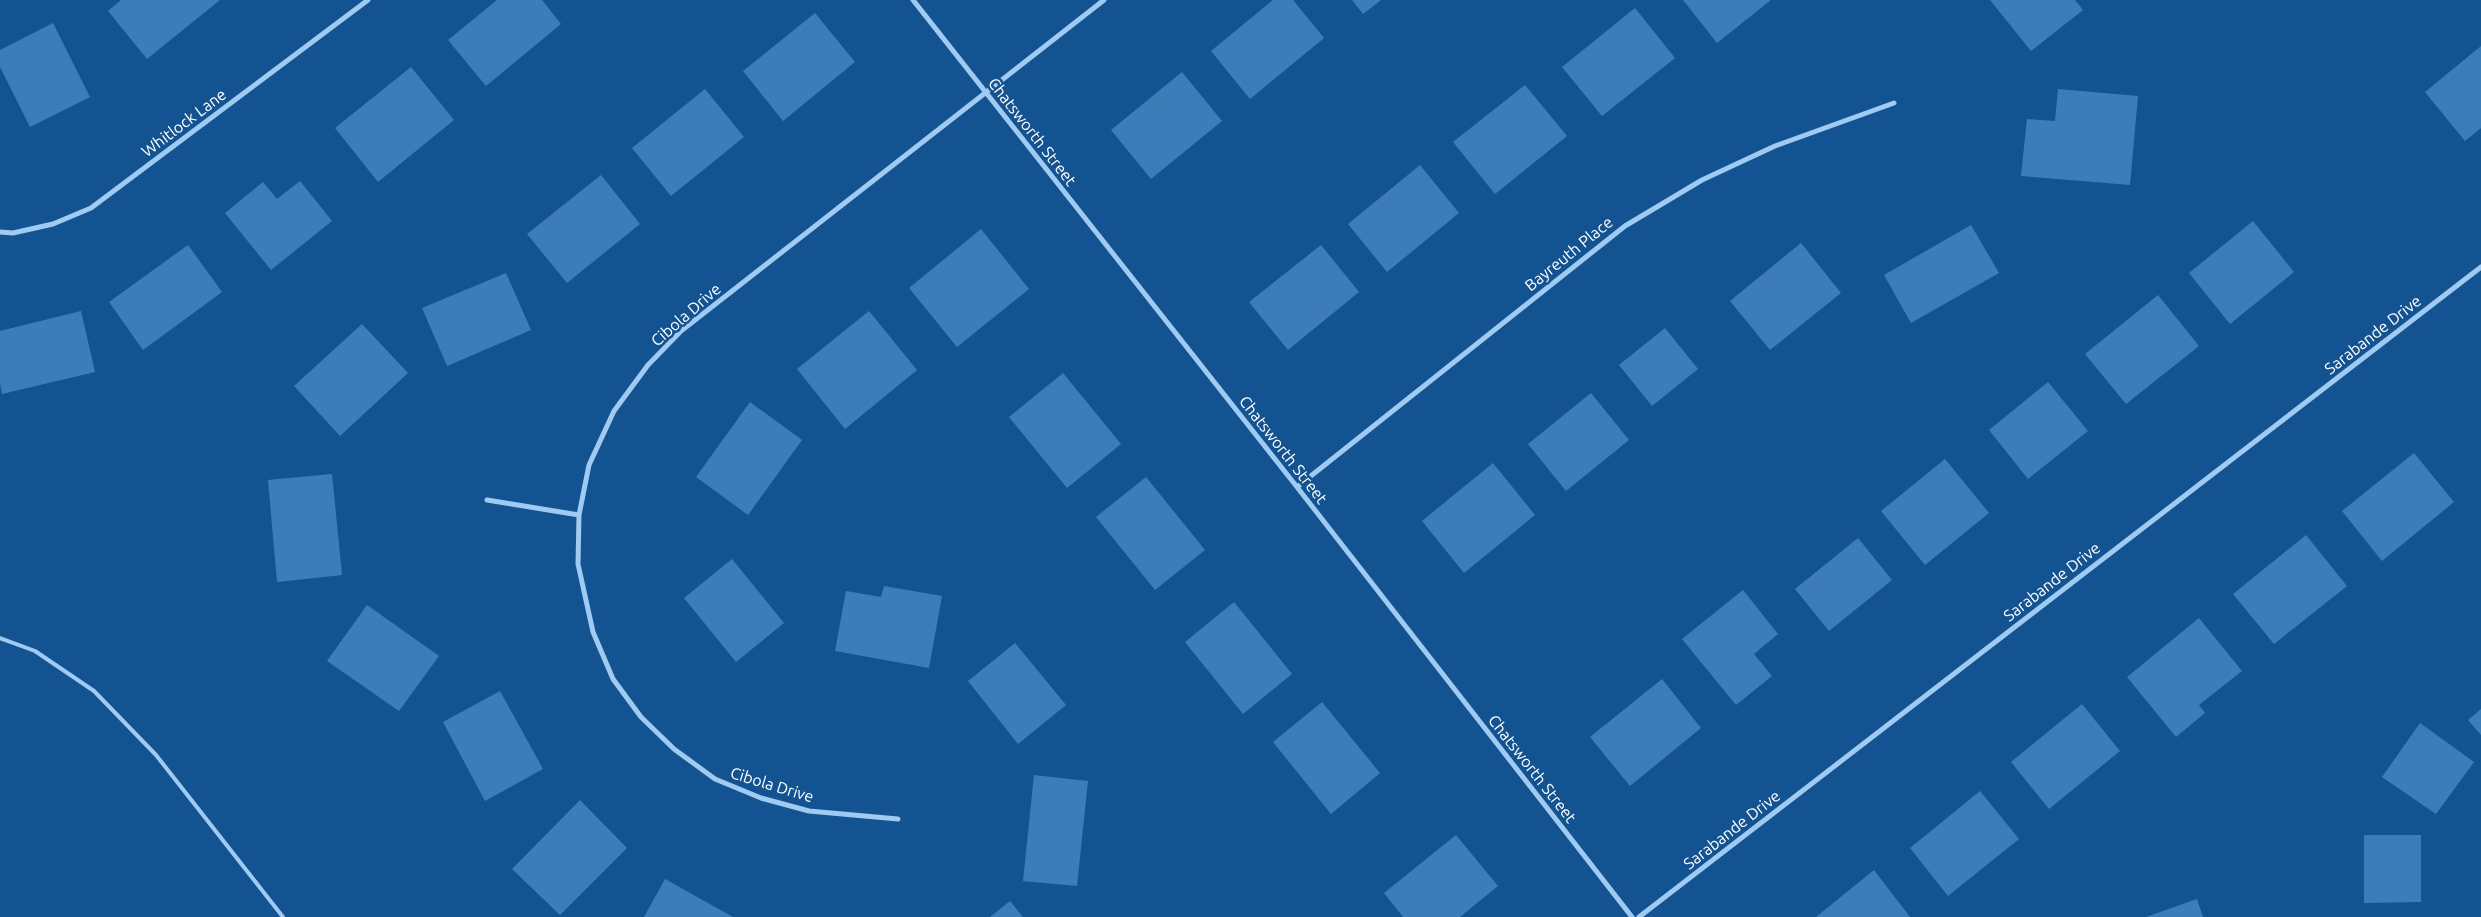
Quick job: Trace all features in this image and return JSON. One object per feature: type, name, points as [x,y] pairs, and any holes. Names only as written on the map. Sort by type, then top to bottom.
[{"type":"street","name":"Whitlock Lane","points":[[0,232],[14,233],[53,224],[91,208],[368,0]]},
{"type":"street","name":"Chatsworth Street","points":[[913,0],[1297,487],[1632,917]]},
{"type":"street","name":"Cibola Drive","points":[[898,819],[810,811],[761,798],[715,779],[674,749],[641,717],[613,679],[593,632],[578,564],[579,515],[589,465],[614,411],[648,365],[681,332],[1104,0]]},
{"type":"street","name":"Bayreuth Place","points":[[1297,487],[1625,226],[1702,180],[1775,146],[1894,103]]},
{"type":"street","name":"Sarabande Drive","points":[[1639,917],[2481,267]]},
{"type":"street","points":[[487,500],[579,515]]},
{"type":"lane","points":[[0,638],[35,651],[94,690],[156,754],[283,917]]},
{"type":"building","points":[[121,0],[220,0],[147,59],[108,11]]},
{"type":"building","points":[[497,0],[542,0],[561,24],[486,86],[448,40]]},
{"type":"building","points":[[1273,0],[1293,0],[1324,38],[1250,99],[1211,51]]},
{"type":"building","points":[[1352,0],[1381,0],[1363,14]]},
{"type":"building","points":[[1683,0],[1771,0],[1717,43]]},
{"type":"building","points":[[1990,0],[2075,0],[2083,10],[2031,51]]},
{"type":"building","points":[[1635,8],[1675,58],[1602,116],[1562,67]]},
{"type":"building","points":[[815,13],[855,62],[783,121],[743,71]]},
{"type":"building","points":[[53,23],[90,97],[30,127],[0,67],[0,50]]},
{"type":"building","points":[[2481,46],[2481,128],[2465,141],[2425,92]]},
{"type":"building","points":[[411,67],[454,120],[378,182],[335,128]]},
{"type":"building","points":[[1182,72],[1222,121],[1151,179],[1111,130]]},
{"type":"building","points":[[1525,85],[1567,136],[1495,194],[1453,142]]},
{"type":"building","points":[[705,89],[744,137],[671,196],[632,148]]},
{"type":"building","points":[[2058,89],[2138,96],[2130,185],[2021,176],[2027,119],[2055,121]]},
{"type":"building","points":[[1420,165],[1459,213],[1387,272],[1348,224]]},
{"type":"building","points":[[601,175],[640,224],[567,283],[527,234]]},
{"type":"building","points":[[300,181],[332,221],[271,270],[225,213],[263,182],[277,199]]},
{"type":"building","points":[[2253,221],[2294,272],[2230,324],[2189,273]]},
{"type":"building","points":[[1971,225],[1999,273],[1911,323],[1884,275]]},
{"type":"building","points":[[981,229],[1029,289],[957,347],[909,288]]},
{"type":"building","points":[[1801,243],[1841,293],[1770,350],[1730,301]]},
{"type":"building","points":[[188,245],[222,292],[143,350],[109,302]]},
{"type":"building","points":[[1321,245],[1359,292],[1288,350],[1249,302]]},
{"type":"building","points":[[506,273],[531,330],[447,366],[422,308]]},
{"type":"building","points":[[2158,295],[2199,346],[2126,404],[2085,354]]},
{"type":"building","points":[[81,311],[95,372],[2,394],[0,383],[0,331]]},
{"type":"building","points":[[869,311],[917,370],[845,429],[797,369]]},
{"type":"building","points":[[362,324],[408,373],[340,436],[294,386]]},
{"type":"building","points":[[1665,328],[1698,369],[1652,406],[1619,365]]},
{"type":"building","points":[[1063,373],[1121,444],[1067,488],[1009,417]]},
{"type":"building","points":[[2048,382],[2088,431],[2028,479],[1989,430]]},
{"type":"building","points":[[1591,393],[1629,440],[1566,491],[1528,444]]},
{"type":"building","points":[[750,402],[802,440],[748,515],[696,477]]},
{"type":"building","points":[[2414,453],[2454,502],[2382,561],[2342,511]]},
{"type":"building","points":[[1945,459],[1989,513],[1925,565],[1881,511]]},
{"type":"building","points":[[1493,463],[1535,515],[1464,573],[1422,521]]},
{"type":"building","points":[[332,474],[342,575],[277,582],[268,480]]},
{"type":"building","points":[[1146,477],[1205,550],[1155,590],[1096,517]]},
{"type":"building","points":[[2306,535],[2347,586],[2274,644],[2233,594]]},
{"type":"building","points":[[1858,538],[1892,580],[1829,631],[1795,589]]},
{"type":"building","points":[[732,559],[784,623],[736,662],[684,598]]},
{"type":"building","points":[[884,586],[942,596],[929,668],[835,651],[846,591],[881,597]]},
{"type":"building","points":[[1743,590],[1778,634],[1754,654],[1772,676],[1736,705],[1682,639]]},
{"type":"building","points":[[1234,602],[1292,674],[1243,714],[1185,642]]},
{"type":"building","points":[[367,605],[439,656],[399,711],[327,661]]},
{"type":"building","points":[[2199,618],[2242,671],[2199,705],[2205,713],[2176,737],[2127,677]]},
{"type":"building","points":[[1015,643],[1066,705],[1018,744],[968,681]]},
{"type":"building","points":[[1662,679],[1701,728],[1630,786],[1590,737]]},
{"type":"building","points":[[500,691],[543,769],[485,801],[443,722]]},
{"type":"building","points":[[1322,702],[1380,773],[1331,814],[1273,742]]},
{"type":"building","points":[[2082,704],[2120,751],[2049,809],[2011,762]]},
{"type":"building","points":[[2481,709],[2481,735],[2468,720]]},
{"type":"building","points":[[2420,723],[2474,762],[2436,814],[2382,777]]},
{"type":"building","points":[[1034,775],[1088,781],[1077,886],[1023,881]]},
{"type":"building","points":[[1980,791],[2019,839],[1948,896],[1910,848]]},
{"type":"building","points":[[580,800],[627,848],[560,915],[512,869]]},
{"type":"building","points":[[1456,835],[1498,886],[1460,917],[1403,917],[1384,893]]},
{"type":"building","points":[[2364,835],[2421,835],[2421,902],[2364,903]]},
{"type":"building","points":[[1874,870],[1910,917],[1816,917]]},
{"type":"building","points":[[665,879],[733,917],[644,917]]},
{"type":"building","points":[[2197,899],[2203,917],[2146,917]]},
{"type":"building","points":[[1010,901],[1023,917],[990,917]]}]
